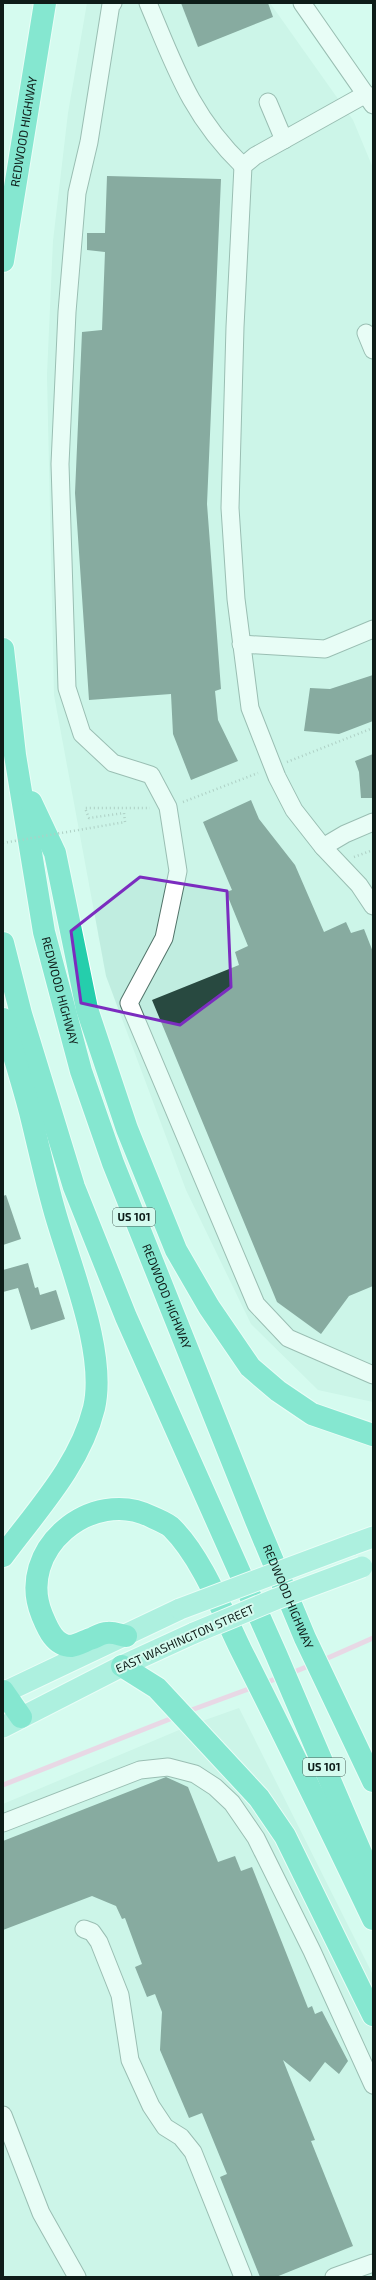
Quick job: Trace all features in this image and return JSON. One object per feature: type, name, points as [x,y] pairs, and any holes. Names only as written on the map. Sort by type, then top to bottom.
[{"type":"highway","name":"REDWOOD HIGHWAY","points":[[3,261],[45,3]]},
{"type":"highway","name":"REDWOOD HIGHWAY","points":[[3,649],[20,779],[44,932],[81,1071],[113,1164],[304,1638],[373,1781]]},
{"type":"highway","points":[[20,779],[55,852],[87,1009],[127,1129],[176,1250],[209,1307],[250,1366],[278,1391],[312,1414],[373,1435]]},
{"type":"highway","name":"US 101","points":[[3,943],[21,1014],[74,1187],[126,1317],[276,1654],[373,1881]]},
{"type":"highway","points":[[3,1019],[30,1111],[53,1208],[88,1325],[98,1382],[94,1406],[82,1443],[59,1482],[3,1556]]},
{"type":"highway","points":[[126,1636],[106,1633],[71,1646],[59,1642],[49,1632],[39,1608],[36,1582],[41,1559],[56,1537],[70,1523],[98,1510],[120,1508],[142,1512],[171,1527],[191,1553],[275,1716],[373,1919]]},
{"type":"highway","points":[[122,1666],[157,1688],[259,1798],[284,1836],[373,2016]]},
{"type":"highway","points":[[3,1692],[12,1722]]},
{"type":"main road","points":[[3,1692],[126,1636],[180,1608],[373,1537]]},
{"type":"main road","name":"EAST WASHINGTON STREET","points":[[12,1722],[122,1666],[194,1633],[276,1599],[367,1566]]},
{"type":"street","points":[[113,3],[111,4],[89,142],[77,193],[67,312],[60,464],[67,688],[82,734],[113,763],[151,775],[168,807],[178,871],[164,938],[129,1003],[256,1304],[288,1338],[373,1375]]},
{"type":"street","points":[[148,3],[182,84],[211,132],[243,166],[235,327],[230,508],[241,644],[250,708],[273,768],[294,810],[323,847],[359,885],[373,906]]},
{"type":"street","points":[[243,166],[255,156],[284,140],[370,99],[302,3]]},
{"type":"street","points":[[268,102],[284,140]]},
{"type":"street","points":[[366,332],[373,350]]},
{"type":"street","points":[[241,644],[325,649],[373,629]]},
{"type":"street","points":[[323,847],[345,834],[373,822]]},
{"type":"street","points":[[3,1823],[140,1770],[168,1767],[195,1774],[215,1788],[232,1803],[256,1838],[312,1951],[373,2085]]},
{"type":"street","points":[[84,1929],[92,1932],[99,1942],[120,1995],[130,2060],[143,2091],[165,2127],[181,2137],[193,2152],[243,2277]]},
{"type":"street","points":[[3,2115],[41,2213],[77,2277]]},
{"type":"street","points":[[334,2277],[373,2262]]},
{"type":"path","points":[[3,843],[125,822],[124,814],[89,818],[85,808],[168,807],[273,768],[373,728]]},
{"type":"highlighted area","points":[[140,877],[227,891],[231,987],[180,1025],[81,1003],[71,931]]},
{"type":"shaded area","points":[[87,3],[270,3],[353,120],[373,168],[373,1402],[318,1390],[251,1324],[186,1190],[106,976],[54,695],[47,375],[53,241],[68,113]]},
{"type":"shaded area","points":[[239,1708],[373,1975],[373,2277],[3,2277],[3,1804],[191,1725]]},
{"type":"building","points":[[181,3],[268,3],[273,17],[198,47]]},
{"type":"building","points":[[107,176],[221,179],[207,504],[221,689],[215,691],[218,720],[238,761],[191,780],[173,734],[171,694],[89,700],[75,493],[82,332],[102,330],[105,252],[87,250],[87,233],[105,233]]},
{"type":"building","points":[[373,675],[373,721],[339,734],[304,731],[310,688],[330,689]]},
{"type":"building","points":[[373,754],[373,798],[361,798],[359,772],[355,761]]},
{"type":"building","points":[[251,800],[259,819],[295,865],[324,932],[346,922],[351,933],[364,929],[373,952],[373,1286],[349,1296],[321,1334],[277,1302],[152,1000],[239,965],[235,952],[248,946],[226,892],[232,890],[203,822]]},
{"type":"building","points":[[6,1195],[21,1239],[3,1245],[3,1196]]},
{"type":"building","points":[[28,1263],[35,1288],[38,1287],[40,1295],[56,1290],[65,1319],[31,1330],[18,1288],[3,1292],[3,1270]]},
{"type":"building","points":[[166,1777],[188,1787],[218,1862],[235,1856],[241,1871],[252,1867],[308,2008],[312,2006],[315,2014],[322,2011],[348,2061],[339,2074],[325,2062],[310,2082],[283,2060],[315,2140],[311,2141],[353,2246],[276,2277],[260,2277],[220,2177],[227,2174],[202,2113],[189,2118],[160,2050],[162,2012],[155,1994],[147,1997],[135,1967],[142,1964],[125,1918],[122,1919],[116,1906],[92,1896],[3,1930],[3,1841]]},
{"type":"waterway","points":[[321,1661],[373,1638]]},
{"type":"waterway","points":[[289,1674],[311,1665]]},
{"type":"waterway","points":[[263,1684],[280,1677]]},
{"type":"waterway","points":[[186,1712],[254,1687]]},
{"type":"waterway","points":[[3,1785],[175,1717]]}]
